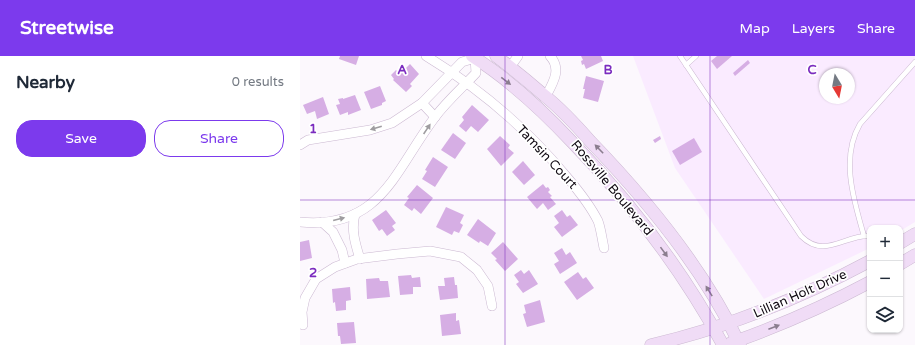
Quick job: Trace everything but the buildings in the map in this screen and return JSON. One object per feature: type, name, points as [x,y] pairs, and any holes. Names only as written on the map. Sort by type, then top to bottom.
[{"type":"main road","name":"Rossville Boulevard","points":[[496,56],[546,96],[602,152],[663,224],[696,270],[739,343]]},
{"type":"main road","name":"Rossville Boulevard","points":[[474,57],[534,104],[561,130],[608,180],[673,265],[724,345]]},
{"type":"main road","points":[[903,241],[915,234]]},
{"type":"main road","name":"Lillian Holt Drive","points":[[651,345],[714,329],[796,299],[867,264]]},
{"type":"main road","name":"Lillian Holt Drive","points":[[724,345],[739,343],[812,311],[867,284]]},
{"type":"street","name":"Tamsin Court","points":[[426,56],[453,72],[506,115],[558,166],[591,209],[598,222],[604,248]]},
{"type":"street","points":[[510,67],[518,56]]},
{"type":"street","points":[[546,96],[554,83],[557,70],[550,56]]},
{"type":"street","points":[[300,145],[308,140],[370,130],[392,123],[422,103],[462,62],[474,57],[476,73],[435,117],[383,194],[370,205],[355,214],[339,220],[300,222]]},
{"type":"street","points":[[422,103],[435,117]]},
{"type":"street","points":[[355,214],[352,225],[354,242],[360,259]]},
{"type":"street","points":[[322,222],[333,232],[342,250],[346,263]]},
{"type":"street","points":[[303,325],[302,312],[305,298],[316,279],[336,267],[360,259],[430,251],[461,257],[477,270],[488,286],[492,306]]},
{"type":"lane","points":[[680,56],[801,236],[808,243],[815,246],[825,246],[864,236],[855,206],[850,177],[851,154],[855,133],[860,124],[915,62]]},
{"type":"lane","points":[[686,65],[696,56]]},
{"type":"shaded area","points":[[633,56],[915,56],[915,222],[903,229],[903,225],[867,225],[867,249],[764,299],[675,168]]}]
